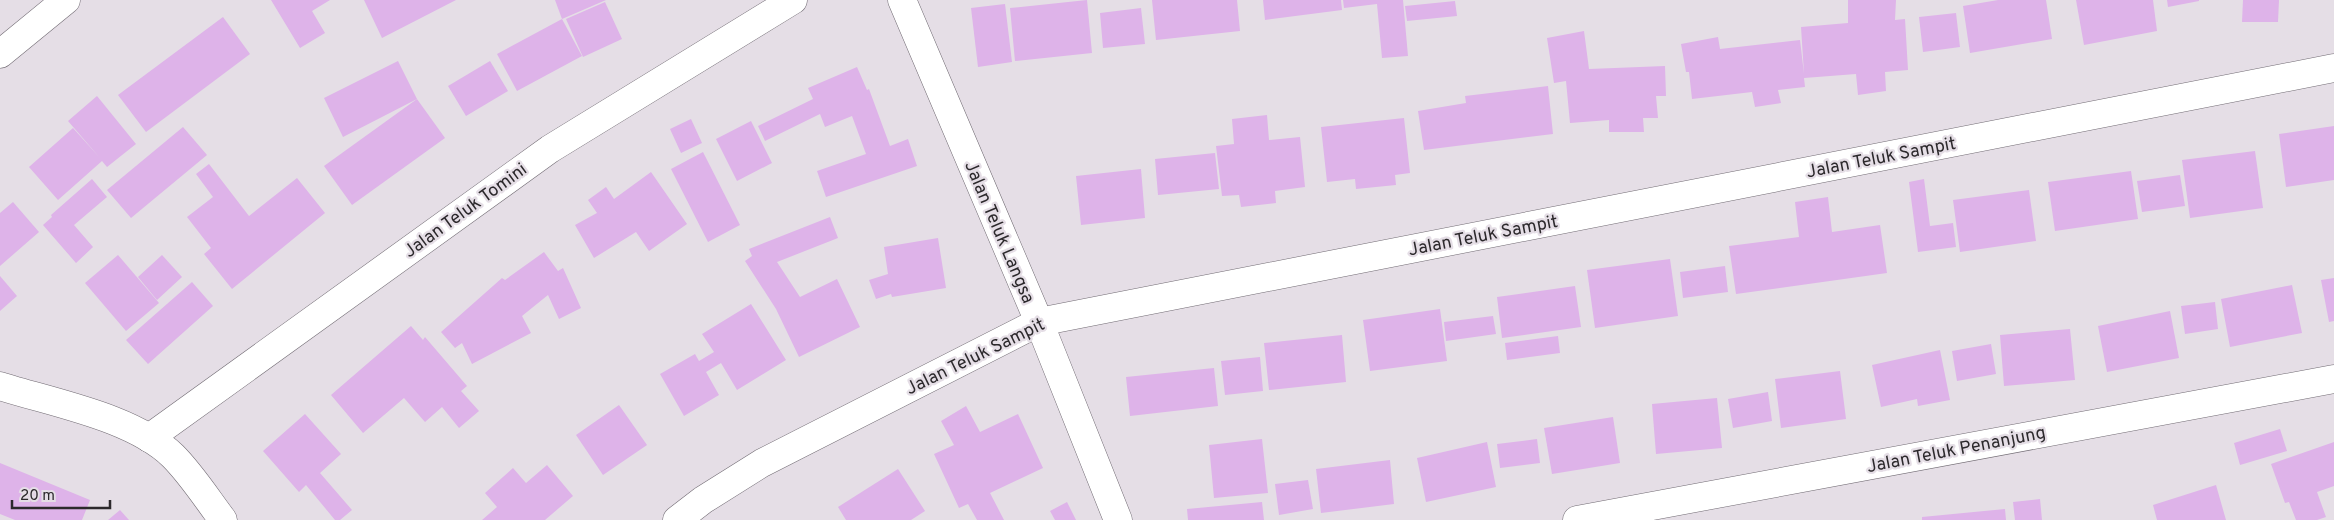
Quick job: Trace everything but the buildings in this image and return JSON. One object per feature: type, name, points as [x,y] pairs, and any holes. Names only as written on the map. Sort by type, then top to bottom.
[{"type":"street","points":[[0,54],[66,0]]},
{"type":"street","name":"Jalan Teluk Tomini","points":[[149,438],[550,148],[793,0]]},
{"type":"street","name":"Jalan Teluk Langsa","points":[[902,0],[1039,322],[1118,520]]},
{"type":"street","name":"Jalan Teluk Sampit","points":[[676,520],[762,462],[1039,322],[2334,68]]},
{"type":"street","name":"Jalan Teluk Penanjung","points":[[1577,520],[2334,379]]},
{"type":"street","points":[[0,386],[120,423],[149,438],[173,456],[223,520]]}]
